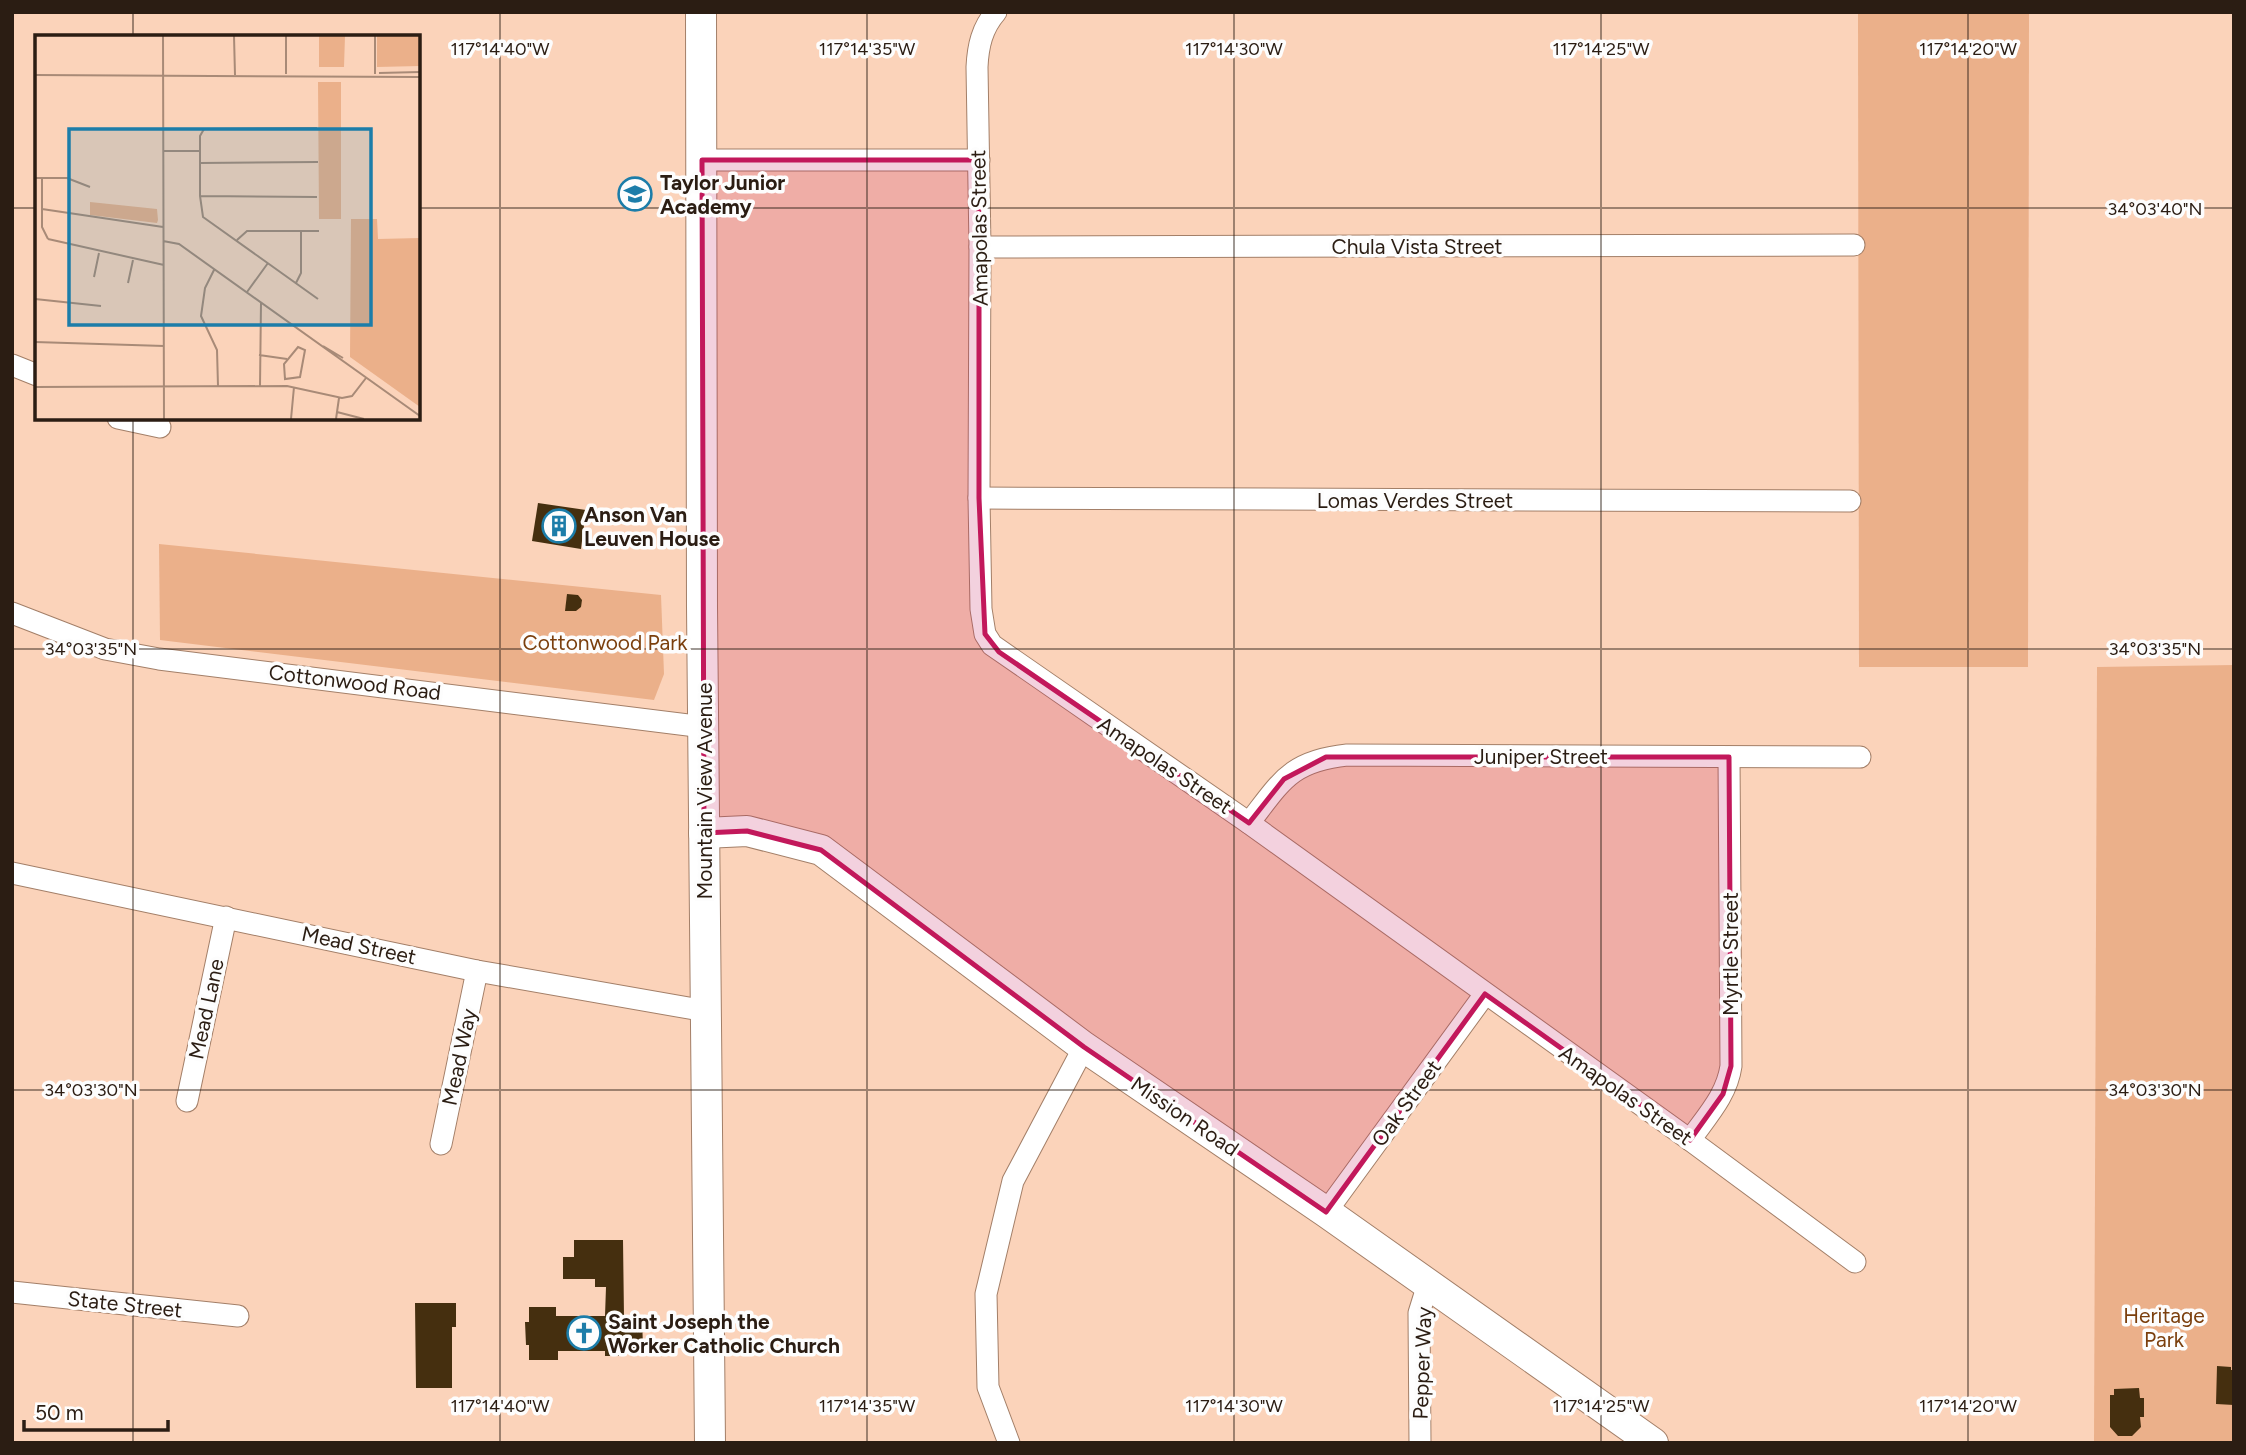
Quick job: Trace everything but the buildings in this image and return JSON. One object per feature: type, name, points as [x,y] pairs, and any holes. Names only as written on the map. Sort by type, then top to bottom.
[{"type":"main road","name":"Mountain View Avenue","points":[[701,12],[704,833],[710,1443]]},
{"type":"main road","name":"Mission Road","points":[[704,833],[747,831],[821,850],[1084,1048],[1326,1212],[1653,1443]]},
{"type":"street","name":"Amapolas Street","points":[[996,12],[984,29],[978,48],[979,498],[982,621],[985,634],[992,645],[1249,823],[1856,1262]]},
{"type":"street","points":[[702,160],[979,160]]},
{"type":"street","name":"Chula Vista Street","points":[[980,247],[1854,245]]},
{"type":"street","points":[[12,365],[35,374]]},
{"type":"street","points":[[127,420],[160,427]]},
{"type":"street","name":"Lomas Verdes Street","points":[[979,498],[1850,501]]},
{"type":"street","name":"Cottonwood Road","points":[[12,613],[105,649],[159,659],[704,727]]},
{"type":"street","name":"Juniper Street","points":[[1249,823],[1295,769],[1326,757],[1860,757]]},
{"type":"street","name":"Myrtle Street","points":[[1690,1140],[1723,1094],[1729,1081],[1731,1066],[1729,757]]},
{"type":"street","name":"Mead Street","points":[[12,873],[477,971],[706,1011]]},
{"type":"street","name":"Mead Lane","points":[[187,1101],[226,917]]},
{"type":"street","name":"Mead Way","points":[[441,1144],[477,971]]},
{"type":"street","name":"Oak Street","points":[[1326,1212],[1485,995]]},
{"type":"street","points":[[1009,1443],[988,1387],[986,1294],[1013,1181],[1084,1048]]},
{"type":"street","name":"Pepper Way","points":[[1420,1443],[1419,1314],[1428,1284]]},
{"type":"street","name":"State Street","points":[[12,1292],[238,1316]]},
{"type":"highlighted area","points":[[702,160],[979,160],[979,498],[985,634],[999,652],[1249,823],[1284,779],[1326,757],[1729,757],[1731,1066],[1723,1094],[1690,1140],[1485,994],[1326,1212],[1084,1047],[821,850],[747,831],[704,833]]},
{"type":"green space","points":[[1858,12],[2029,12],[2028,667],[1859,667]]},
{"type":"green space","name":"Cottonwood Park","points":[[159,544],[661,595],[664,674],[654,700],[160,640]]},
{"type":"green space","name":"Heritage Park","points":[[2234,665],[2234,1443],[2094,1443],[2097,667]]},
{"type":"place","name":"Taylor Junior Academy","points":[[635,194]]},
{"type":"place","name":"Anson Van Leuven House","points":[[559,526]]},
{"type":"place","name":"Saint Joseph the Worker Catholic Church","points":[[584,1333]]}]
